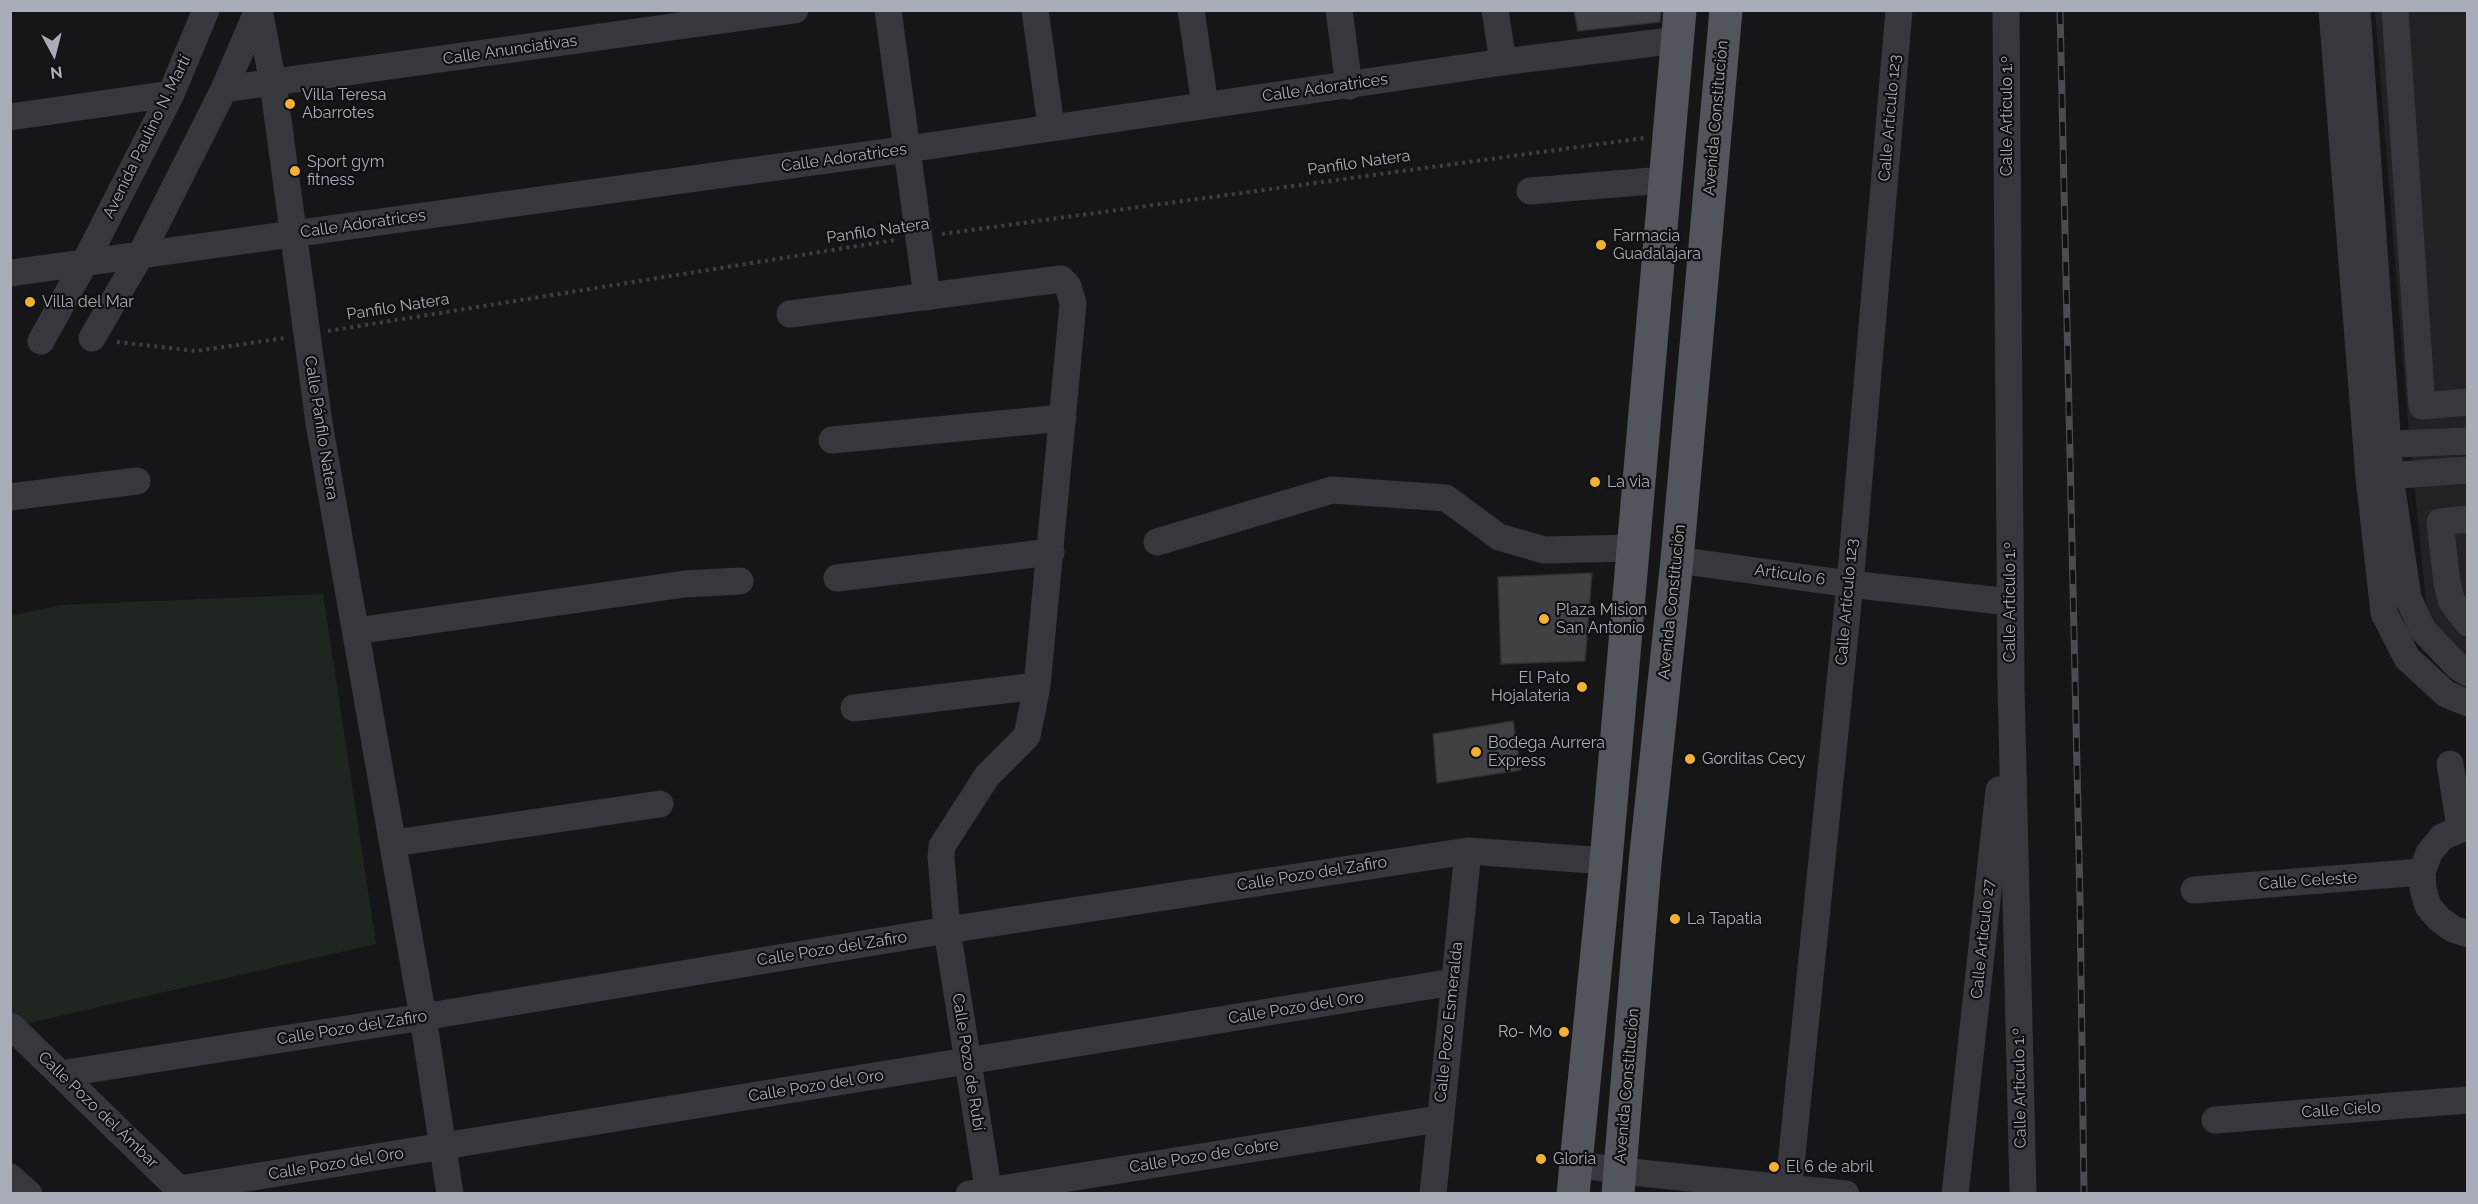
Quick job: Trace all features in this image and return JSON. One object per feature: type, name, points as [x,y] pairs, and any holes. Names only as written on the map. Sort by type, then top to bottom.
[{"type":"main road","name":"Avenida Constitución","points":[[1619,1182],[1645,864],[1677,560],[1726,10]]},
{"type":"main road","points":[[1575,1179],[1606,861],[1679,25]]},
{"type":"street","name":"Avenida Paulino N. Martí","points":[[41,341],[85,262],[171,94],[206,10]]},
{"type":"street","points":[[92,338],[140,256],[224,88],[259,10]]},
{"type":"street","name":"Calle Pánfilo Natera","points":[[259,10],[273,83],[319,423],[423,1017]]},
{"type":"street","name":"Calle Anunciativas","points":[[224,88],[795,10]]},
{"type":"street","points":[[790,314],[927,297],[917,237],[909,149],[888,10]]},
{"type":"street","points":[[1035,10],[1051,126]]},
{"type":"street","points":[[1191,10],[1204,105]]},
{"type":"street","points":[[1339,10],[1349,86]]},
{"type":"street","points":[[1495,10],[1503,62]]},
{"type":"street","name":"Calle Artículo 123","points":[[1789,1190],[1850,584],[1899,10]]},
{"type":"street","name":"Calle Artículo 1.º","points":[[2006,10],[2011,684],[2023,1194]]},
{"type":"street","points":[[2332,10],[2377,445]]},
{"type":"street","points":[[2357,10],[2384,613],[2407,658],[2446,694],[2468,703]]},
{"type":"street","points":[[2395,10],[2422,406],[2468,402]]},
{"type":"street","name":"Calle Adoratrices","points":[[10,273],[1349,86],[1503,62],[1679,25]]},
{"type":"street","points":[[10,117],[171,94]]},
{"type":"street","points":[[1530,191],[1664,180]]},
{"type":"street","name":"Calle Pozo de Rubí","points":[[927,297],[1061,279],[1068,286],[1073,304],[1037,686],[1027,736],[987,776],[942,846],[941,881],[967,1061],[982,1192]]},
{"type":"street","points":[[832,440],[1063,417]]},
{"type":"street","points":[[2377,445],[2468,441]]},
{"type":"street","points":[[2379,476],[2468,470]]},
{"type":"street","points":[[2379,476],[2408,598],[2423,630],[2458,668],[2468,673]]},
{"type":"street","points":[[10,497],[137,481]]},
{"type":"street","points":[[1157,542],[1332,490],[1446,498],[1499,537],[1544,550],[1632,548]]},
{"type":"street","points":[[2468,519],[2440,522],[2447,583],[2452,602],[2468,623]]},
{"type":"street","points":[[837,578],[1051,552]]},
{"type":"street","name":"Articulo 6","points":[[1677,560],[1850,584],[2010,602]]},
{"type":"street","points":[[356,631],[685,584],[740,581]]},
{"type":"street","name":"Calle Artículo 27","points":[[1955,1194],[2011,684]]},
{"type":"street","points":[[854,708],[1037,686]]},
{"type":"street","points":[[2450,764],[2464,827],[2442,837],[2429,853],[2422,872],[2423,889],[2428,906],[2439,919],[2452,929],[2468,934]]},
{"type":"street","points":[[394,843],[660,804]]},
{"type":"street","name":"Calle Pozo del Zafiro","points":[[60,1074],[423,1017],[947,930],[1468,851],[1606,861]]},
{"type":"street","name":"Calle Pozo Esmeralda","points":[[1432,1194],[1438,1119],[1468,851]]},
{"type":"street","name":"Calle Celeste","points":[[2194,890],[2422,872]]},
{"type":"street","name":"Calle Pozo del Oro","points":[[181,1191],[1453,982]]},
{"type":"street","points":[[423,1017],[450,1194]]},
{"type":"street","name":"Calle Pozo del Ámbar","points":[[12,1027],[181,1191]]},
{"type":"street","name":"Calle Cielo","points":[[2215,1120],[2468,1101]]},
{"type":"street","name":"Calle Pozo de Cobre","points":[[982,1192],[1438,1119]]},
{"type":"street","points":[[10,1177],[29,1194]]},
{"type":"street","points":[[1575,1179],[1846,1194]]},
{"type":"path","name":"Panfilo Natera","points":[[92,338],[146,347],[196,351],[917,237],[1669,135]]},
{"type":"shaded area","points":[[2375,11],[2467,11],[2467,659],[2431,619],[2426,603],[2407,411]]},
{"type":"shaded area","points":[[323,594],[376,944],[11,1027],[10,616],[61,605]]},
{"type":"building","points":[[1574,10],[1661,10],[1660,22],[1578,31]]},
{"type":"building","name":"Plaza Mision San Antonio","points":[[1592,573],[1585,661],[1501,664],[1498,577]]},
{"type":"building","name":"Bodega Aurrera Express","points":[[1513,721],[1521,770],[1437,783],[1433,734]]},
{"type":"railway","points":[[2060,10],[2080,900],[2084,1194]]},
{"type":"place","name":"Villa Teresa Abarrotes","points":[[290,104]]},
{"type":"place","name":"Sport gym fitness","points":[[295,171]]},
{"type":"place","name":"Farmacia Guadalajara","points":[[1601,245]]},
{"type":"place","name":"Villa del Mar","points":[[30,302]]},
{"type":"place","name":"La via","points":[[1595,482]]},
{"type":"place","name":"Plaza Mision San Antonio","points":[[1544,619]]},
{"type":"place","name":"El Pato Hojalateria","points":[[1582,687]]},
{"type":"place","name":"Bodega Aurrera Express","points":[[1476,752]]},
{"type":"place","name":"Gorditas Cecy","points":[[1690,759]]},
{"type":"place","name":"La Tapatia","points":[[1675,919]]},
{"type":"place","name":"Ro- Mo","points":[[1564,1032]]},
{"type":"place","name":"Gloria","points":[[1541,1159]]},
{"type":"place","name":"El 6 de abril","points":[[1774,1167]]}]
